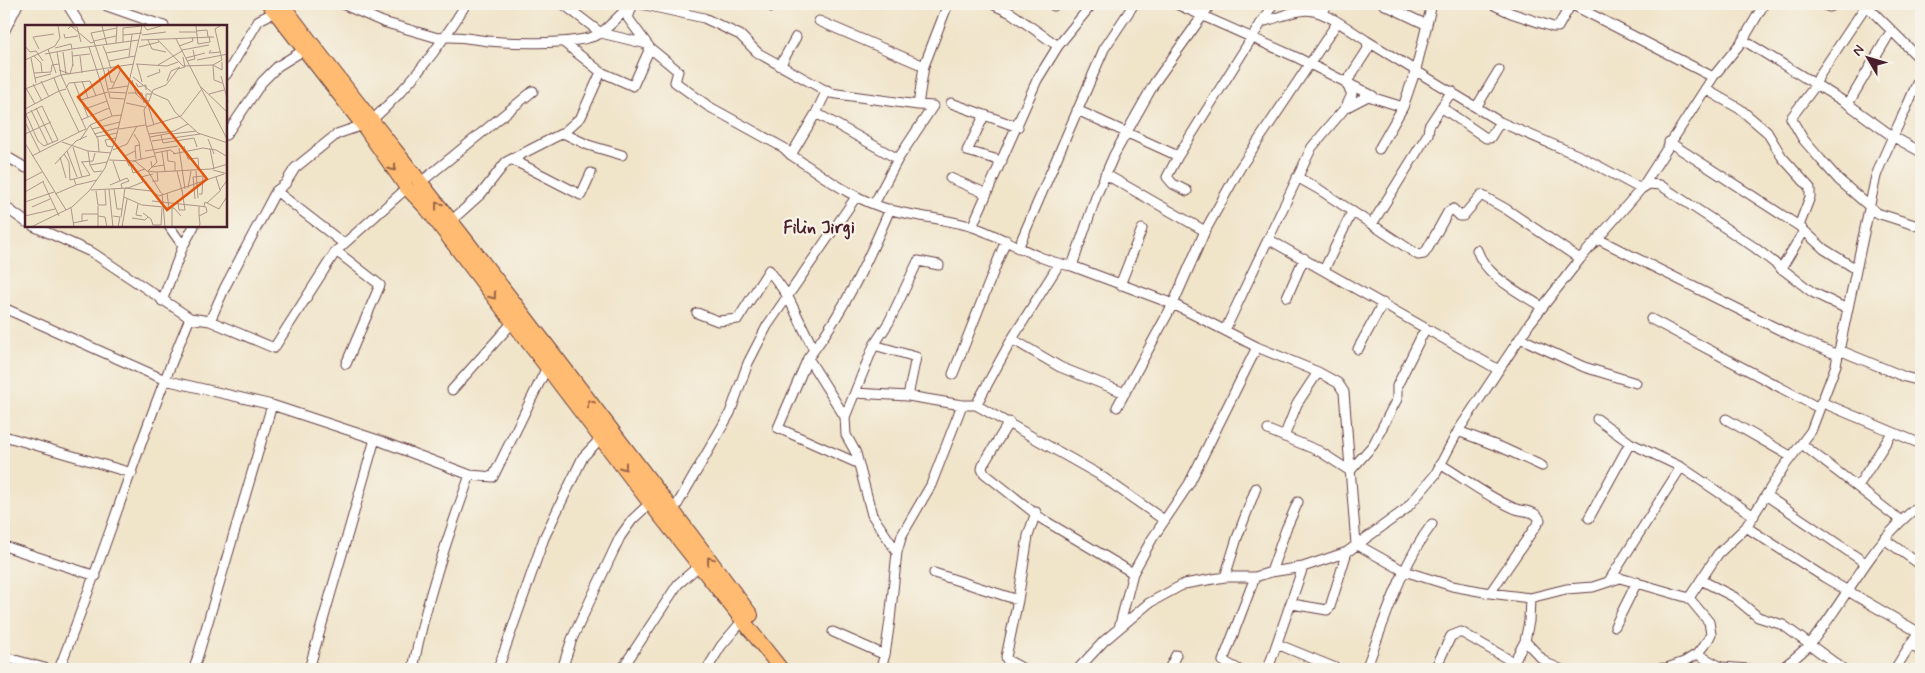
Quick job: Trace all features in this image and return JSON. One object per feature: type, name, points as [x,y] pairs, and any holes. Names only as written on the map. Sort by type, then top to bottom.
[{"type":"main road","points":[[275,7],[304,50],[367,123]]},
{"type":"main road","points":[[275,7],[414,185],[451,221],[470,256],[514,322],[650,503],[781,669]]},
{"type":"main road","points":[[414,185],[427,209],[470,256],[673,512],[792,669]]},
{"type":"street","points":[[4,32],[18,4]]},
{"type":"street","points":[[66,4],[80,25]]},
{"type":"street","points":[[105,4],[161,25]]},
{"type":"street","points":[[342,4],[384,22],[438,38],[447,36],[498,42],[563,42],[601,33],[633,4]]},
{"type":"street","points":[[210,321],[225,287],[276,192],[285,184],[295,168],[336,134],[367,123],[402,92],[447,36],[466,4]]},
{"type":"street","points":[[563,4],[601,33],[649,46]]},
{"type":"street","points":[[633,4],[628,18],[649,46],[678,71],[675,82],[708,106],[784,148],[790,154],[856,197],[890,210],[972,227],[1059,264],[1072,266],[1173,304],[1257,347],[1318,372],[1338,383],[1344,392],[1352,516],[1356,544]]},
{"type":"street","points":[[648,4],[704,18],[740,35],[758,53],[830,93],[933,106],[898,159],[874,204]]},
{"type":"street","points":[[918,105],[924,66],[948,4]]},
{"type":"street","points":[[992,4],[1018,18],[1058,46]]},
{"type":"street","points":[[972,227],[1018,127],[1037,80],[1058,46],[1092,4]]},
{"type":"street","points":[[1018,248],[1050,178],[1104,49],[1134,4]]},
{"type":"street","points":[[1176,4],[1376,97],[1402,107]]},
{"type":"street","points":[[1072,266],[1105,174],[1127,132],[1155,82],[1211,4]]},
{"type":"street","points":[[1187,191],[1173,184],[1167,177],[1178,156],[1273,4]]},
{"type":"street","points":[[1322,13],[1328,4]]},
{"type":"street","points":[[1383,4],[1426,24]]},
{"type":"street","points":[[1379,149],[1402,107],[1416,68],[1432,4]]},
{"type":"street","points":[[1492,4],[1511,13],[1553,27],[1558,27],[1571,4],[1713,77]]},
{"type":"street","points":[[1820,4],[1830,7],[1836,4]]},
{"type":"street","points":[[1078,669],[1119,628],[1149,603],[1184,584],[1225,576],[1255,578],[1271,572],[1303,567],[1347,552],[1406,509],[1435,475],[1458,432],[1542,307],[1641,189],[1669,142],[1713,77],[1743,40],[1761,5]]},
{"type":"street","points":[[228,72],[258,20],[275,7]]},
{"type":"street","points":[[1921,60],[1870,9],[1865,7],[1818,76],[1815,86],[1791,118],[1803,139],[1839,180],[1877,213],[1921,227]]},
{"type":"street","points":[[1262,22],[1300,11],[1322,13],[1416,68],[1500,122],[1582,157],[1641,189]]},
{"type":"street","points":[[819,22],[924,66]]},
{"type":"street","points":[[1117,407],[1173,304],[1205,231],[1240,168],[1337,23]]},
{"type":"street","points":[[1848,104],[1891,31]]},
{"type":"street","points":[[780,66],[796,37]]},
{"type":"street","points":[[1346,83],[1368,49],[1367,40]]},
{"type":"street","points":[[1743,40],[1815,86],[1848,104],[1892,136],[1921,152]]},
{"type":"street","points":[[563,42],[601,72],[633,86],[649,46]]},
{"type":"street","points":[[228,132],[262,82],[278,66],[304,50]]},
{"type":"street","points":[[1477,106],[1499,70]]},
{"type":"street","points":[[451,221],[481,194],[506,162],[563,133],[581,117],[601,72]]},
{"type":"street","points":[[1689,598],[1718,554],[1746,527],[1811,431],[1838,352],[1876,176],[1921,73]]},
{"type":"street","points":[[1224,330],[1312,147],[1345,108],[1352,94],[1346,83]]},
{"type":"street","points":[[1706,89],[1740,109],[1767,132],[1782,157],[1810,188],[1810,197],[1802,228],[1781,269]]},
{"type":"street","points":[[790,154],[816,113],[827,90]]},
{"type":"street","points":[[37,228],[93,253],[190,318],[210,321],[274,348],[343,242],[486,131],[533,91]]},
{"type":"street","points":[[1372,224],[1428,134],[1429,126],[1452,91]]},
{"type":"street","points":[[1345,108],[1368,96],[1376,97]]},
{"type":"street","points":[[951,104],[1018,127]]},
{"type":"street","points":[[1442,107],[1486,138],[1490,138],[1500,122]]},
{"type":"street","points":[[1077,110],[1178,156]]},
{"type":"street","points":[[816,113],[898,159]]},
{"type":"street","points":[[984,116],[967,152],[1002,161]]},
{"type":"street","points":[[563,133],[588,145],[622,155]]},
{"type":"street","points":[[1669,142],[1802,228],[1824,249],[1856,269]]},
{"type":"street","points":[[4,156],[25,167]]},
{"type":"street","points":[[513,160],[581,195],[591,173]]},
{"type":"street","points":[[1105,174],[1205,231]]},
{"type":"street","points":[[1297,177],[1418,254],[1424,254],[1448,212],[1453,209],[1460,216],[1464,216],[1481,195],[1506,209],[1580,260]]},
{"type":"street","points":[[950,178],[986,193]]},
{"type":"street","points":[[1641,189],[1649,184],[1660,185],[1754,247],[1812,292],[1847,309]]},
{"type":"street","points":[[276,192],[343,242]]},
{"type":"street","points":[[673,512],[730,413],[748,363],[787,296],[856,197]]},
{"type":"street","points":[[4,206],[25,221]]},
{"type":"street","points":[[857,463],[778,428],[808,358],[830,328],[855,283],[890,210]]},
{"type":"street","points":[[1324,270],[1352,212]]},
{"type":"street","points":[[170,228],[183,246]]},
{"type":"street","points":[[162,301],[183,246],[193,228]]},
{"type":"street","points":[[1120,285],[1142,229]]},
{"type":"street","points":[[1268,239],[1499,370]]},
{"type":"street","points":[[953,374],[1006,240]]},
{"type":"street","points":[[1598,240],[1796,338],[1921,381]]},
{"type":"street","points":[[1477,250],[1481,263],[1515,290],[1542,307]]},
{"type":"street","points":[[336,251],[380,285],[346,364]]},
{"type":"street","points":[[1287,297],[1304,258]]},
{"type":"street","points":[[897,552],[872,515],[857,463],[856,452],[846,435],[845,417],[874,345],[889,322],[918,262],[940,266]]},
{"type":"street","points":[[976,405],[1012,339],[1059,264]]},
{"type":"street","points":[[696,312],[718,321],[738,319],[768,270],[787,296],[814,350]]},
{"type":"street","points":[[1358,349],[1383,303]]},
{"type":"street","points":[[4,308],[165,380],[272,405],[375,439],[470,475],[493,477],[548,365]]},
{"type":"street","points":[[59,669],[96,576],[165,380],[190,318]]},
{"type":"street","points":[[1651,320],[1820,405],[1921,444]]},
{"type":"street","points":[[452,390],[514,322]]},
{"type":"street","points":[[1350,471],[1373,445],[1397,399],[1397,386],[1425,329]]},
{"type":"street","points":[[1520,338],[1584,367],[1636,383]]},
{"type":"street","points":[[1012,339],[1060,367],[1125,393]]},
{"type":"street","points":[[874,345],[916,357],[908,396]]},
{"type":"street","points":[[1119,628],[1133,573],[1188,484],[1257,347]]},
{"type":"street","points":[[808,358],[845,417]]},
{"type":"street","points":[[1284,437],[1298,404],[1318,372]]},
{"type":"street","points":[[855,392],[908,396],[962,405],[976,405],[1098,474],[1164,520]]},
{"type":"street","points":[[194,669],[272,405]]},
{"type":"street","points":[[880,669],[885,655],[897,552],[902,535],[931,485],[962,405]]},
{"type":"street","points":[[1597,419],[1630,443],[1681,466],[1754,516]]},
{"type":"street","points":[[1726,419],[1792,457]]},
{"type":"street","points":[[1009,422],[982,469],[1036,512],[1042,519],[1133,573]]},
{"type":"street","points":[[1268,430],[1319,451],[1350,471]]},
{"type":"street","points":[[1458,432],[1505,448],[1542,466]]},
{"type":"street","points":[[1858,486],[1892,432]]},
{"type":"street","points":[[4,436],[132,473]]},
{"type":"street","points":[[498,669],[544,538],[584,458],[602,437]]},
{"type":"street","points":[[309,669],[375,439]]},
{"type":"street","points":[[1589,518],[1630,443]]},
{"type":"street","points":[[1802,445],[1900,520]]},
{"type":"street","points":[[1440,464],[1493,497],[1516,509],[1535,514],[1540,520],[1490,593]]},
{"type":"street","points":[[1609,581],[1681,466]]},
{"type":"street","points":[[413,669],[420,629],[470,475]]},
{"type":"street","points":[[1225,576],[1256,488]]},
{"type":"street","points":[[1768,496],[1864,562]]},
{"type":"street","points":[[1271,572],[1286,528],[1298,502]]},
{"type":"street","points":[[562,669],[572,638],[620,537],[632,520],[650,503]]},
{"type":"street","points":[[1781,669],[1809,644],[1864,562],[1900,520],[1921,504]]},
{"type":"street","points":[[1024,669],[1007,660],[1006,657],[1018,600],[1028,536],[1036,512]]},
{"type":"street","points":[[1366,669],[1404,571],[1416,545],[1432,524]]},
{"type":"street","points":[[1746,527],[1846,590],[1920,630],[1896,669]]},
{"type":"street","points":[[1884,539],[1921,565]]},
{"type":"street","points":[[1356,544],[1404,571],[1452,586],[1490,593],[1530,598],[1566,590],[1593,587],[1620,578],[1689,598],[1708,622],[1710,628],[1708,640],[1697,654],[1668,668],[1653,669]]},
{"type":"street","points":[[4,546],[96,576]]},
{"type":"street","points":[[1292,604],[1327,610],[1330,607],[1347,552]]},
{"type":"street","points":[[622,669],[678,584],[700,565]]},
{"type":"street","points":[[1268,669],[1292,604],[1303,567]]},
{"type":"street","points":[[934,573],[1018,600]]},
{"type":"street","points":[[1238,669],[1223,661],[1255,578]]},
{"type":"street","points":[[1701,580],[1734,597],[1758,616],[1783,625],[1843,669]]},
{"type":"street","points":[[1615,626],[1636,582]]},
{"type":"street","points":[[1435,669],[1451,636],[1455,632],[1461,632],[1512,666],[1525,641],[1529,621],[1530,598]]},
{"type":"street","points":[[708,669],[721,646],[743,620]]},
{"type":"street","points":[[833,632],[885,655]]},
{"type":"street","points":[[1525,641],[1546,663],[1560,669]]},
{"type":"street","points":[[1277,644],[1320,665],[1338,669]]},
{"type":"street","points":[[1911,644],[1921,652]]},
{"type":"street","points":[[1697,654],[1720,667],[1749,669]]},
{"type":"street","points":[[1169,669],[1176,655]]},
{"type":"street","points":[[4,657],[48,669]]},
{"type":"district","name":"Filin Jirgi","points":[[819,227]]}]
